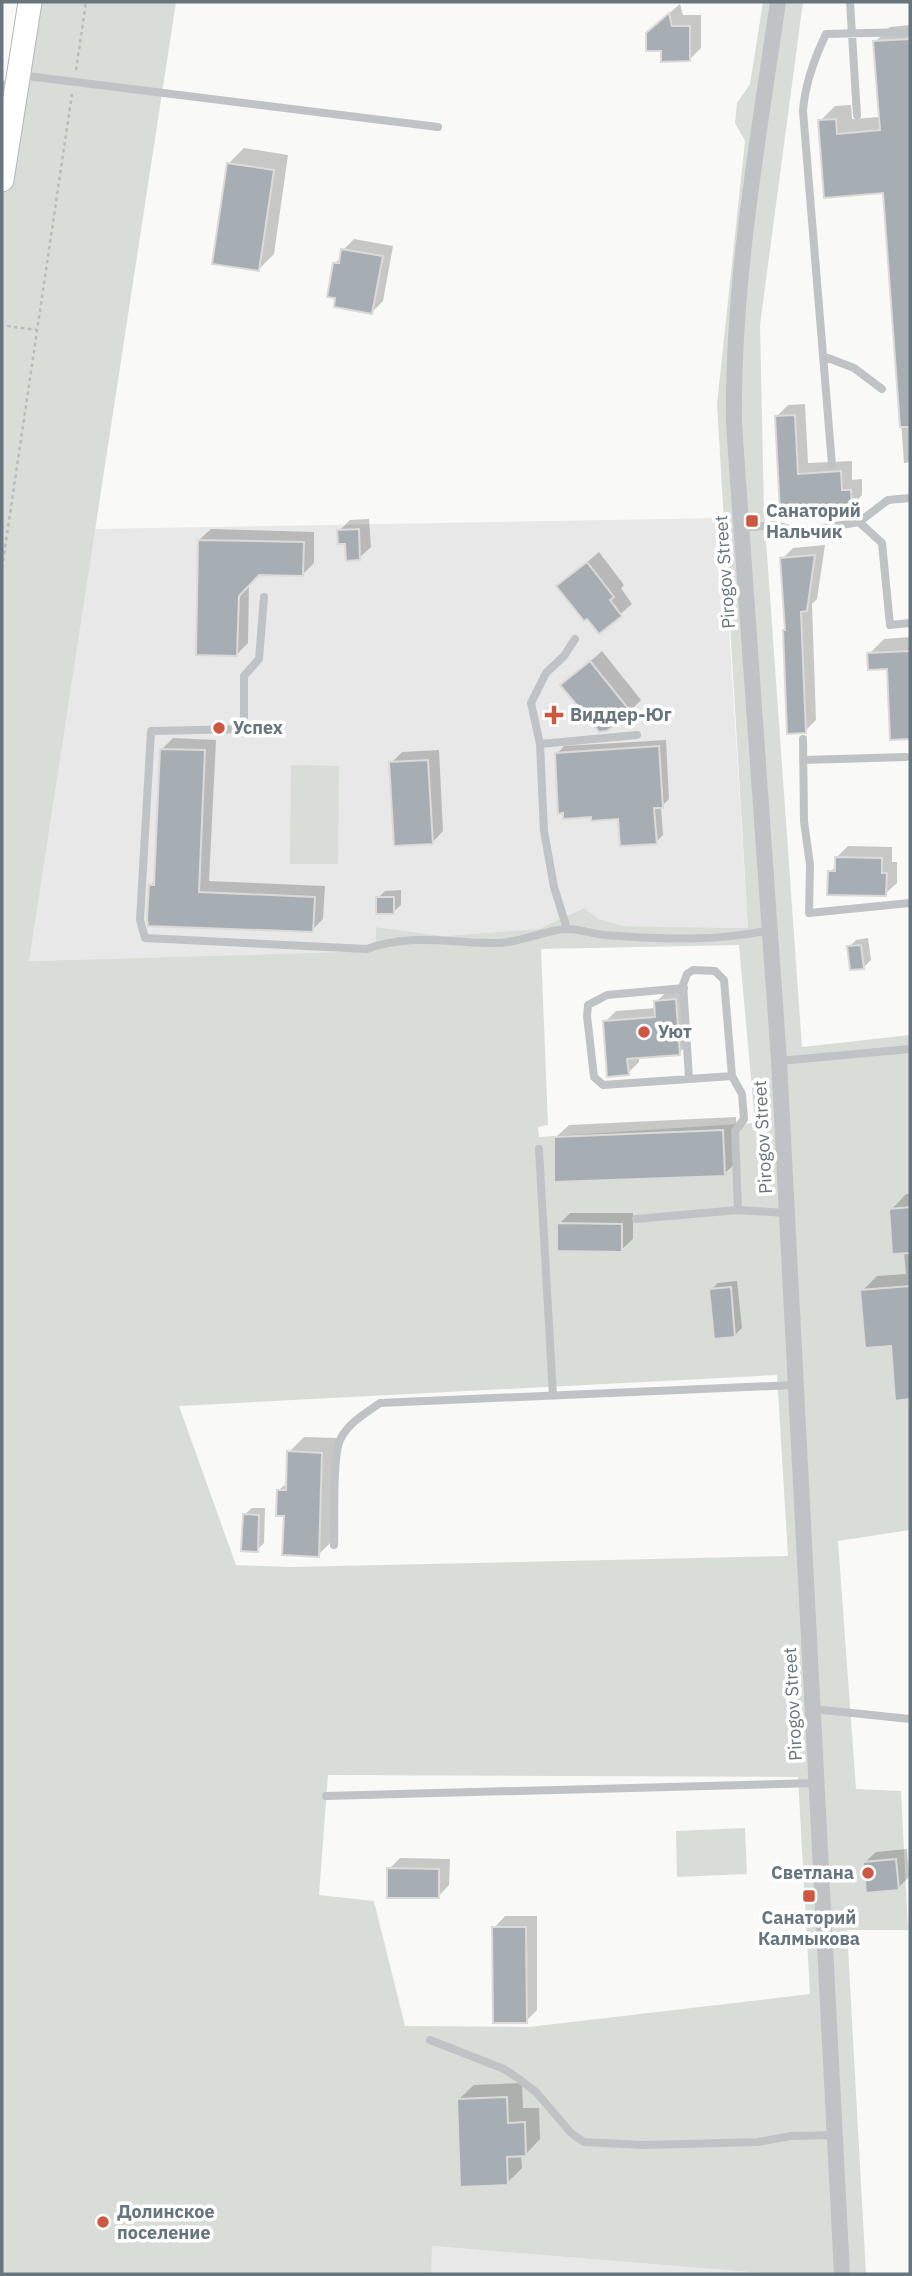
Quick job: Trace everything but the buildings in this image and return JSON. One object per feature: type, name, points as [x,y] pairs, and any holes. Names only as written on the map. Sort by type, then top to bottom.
[{"type":"main road","points":[[2,180],[10,81],[30,2]]},
{"type":"street","name":"Pirogov Street","points":[[778,2],[755,162],[734,370],[734,424],[779,1061],[842,2274]]},
{"type":"lane","points":[[850,2],[857,115]]},
{"type":"lane","points":[[832,465],[803,111],[804,91],[827,34],[910,32]]},
{"type":"lane","points":[[10,81],[74,83],[438,127]]},
{"type":"lane","points":[[823,356],[854,368],[883,388]]},
{"type":"lane","points":[[741,528],[775,525],[801,532],[859,522],[888,500],[910,498]]},
{"type":"lane","points":[[859,522],[882,544],[890,625],[910,623]]},
{"type":"lane","points":[[264,597],[259,659],[244,676],[244,729],[151,730],[140,920],[145,938],[367,949],[385,942],[413,939],[498,944],[567,929],[602,935],[686,939],[740,937],[770,930]]},
{"type":"lane","points":[[567,929],[554,887],[544,831],[540,744],[531,703],[546,673],[565,656],[575,639]]},
{"type":"lane","points":[[540,744],[637,735]]},
{"type":"lane","points":[[803,739],[804,821],[810,864],[809,913],[910,904]]},
{"type":"lane","points":[[803,760],[906,757]]},
{"type":"lane","points":[[689,1078],[684,988],[687,974],[693,970],[715,971],[724,980],[732,1076],[742,1094],[744,1119],[735,1131],[738,1210]]},
{"type":"lane","points":[[684,988],[607,995],[589,1005],[587,1016],[591,1070],[596,1082],[603,1085],[732,1076]]},
{"type":"lane","points":[[779,1061],[910,1049]]},
{"type":"lane","points":[[539,1149],[553,1396]]},
{"type":"lane","points":[[636,1219],[738,1210],[786,1213]]},
{"type":"lane","points":[[334,1545],[337,1455],[340,1440],[353,1423],[380,1403],[795,1385]]},
{"type":"lane","points":[[813,1709],[910,1719]]},
{"type":"lane","points":[[326,1796],[816,1783]]},
{"type":"lane","points":[[430,2040],[504,2069],[536,2092],[571,2133],[584,2142],[642,2145],[758,2142],[791,2136],[835,2134]]},
{"type":"path","points":[[2,568],[86,2]]},
{"type":"path","points":[[8,326],[37,330]]},
{"type":"shaded area","points":[[30,2],[176,2],[29,961],[376,951],[376,927],[443,936],[539,929],[584,908],[598,919],[624,926],[748,928],[717,404],[745,141],[735,123],[737,103],[750,84],[763,2],[803,2],[760,325],[764,512],[802,1047],[910,1035],[910,1530],[838,1541],[856,1789],[901,1791],[908,1930],[847,1930],[866,2274],[773,2274],[432,2246],[431,2274],[2,2274],[2,180]],"holes":[[[739,945],[755,1123],[539,1137],[538,1127],[548,1125],[541,949]],[[777,1375],[788,1556],[291,1567],[236,1565],[179,1406]],[[328,1775],[798,1777],[810,1994],[529,2027],[405,2026],[374,1901],[319,1895]]]},
{"type":"shaded area","points":[[722,518],[748,928],[624,926],[597,919],[584,908],[539,929],[443,936],[376,927],[376,951],[28,961],[95,529]]},
{"type":"shaded area","points":[[291,765],[339,766],[338,864],[290,864]]},
{"type":"shaded area","points":[[745,1828],[747,1874],[677,1877],[676,1831]]},
{"type":"shaded area","points":[[431,2246],[773,2274],[431,2274]]},
{"type":"place","name":"Санаторий Нальчик","points":[[752,521]]},
{"type":"place","name":"Виддер-Юг","points":[[554,715]]},
{"type":"place","name":"Успех","points":[[219,728]]},
{"type":"place","name":"Уют","points":[[644,1032]]},
{"type":"place","name":"Светлана","points":[[868,1873]]},
{"type":"place","name":"Санаторий Калмыкова","points":[[809,1896]]},
{"type":"place","name":"Долинское поселение","points":[[103,2222]]}]
